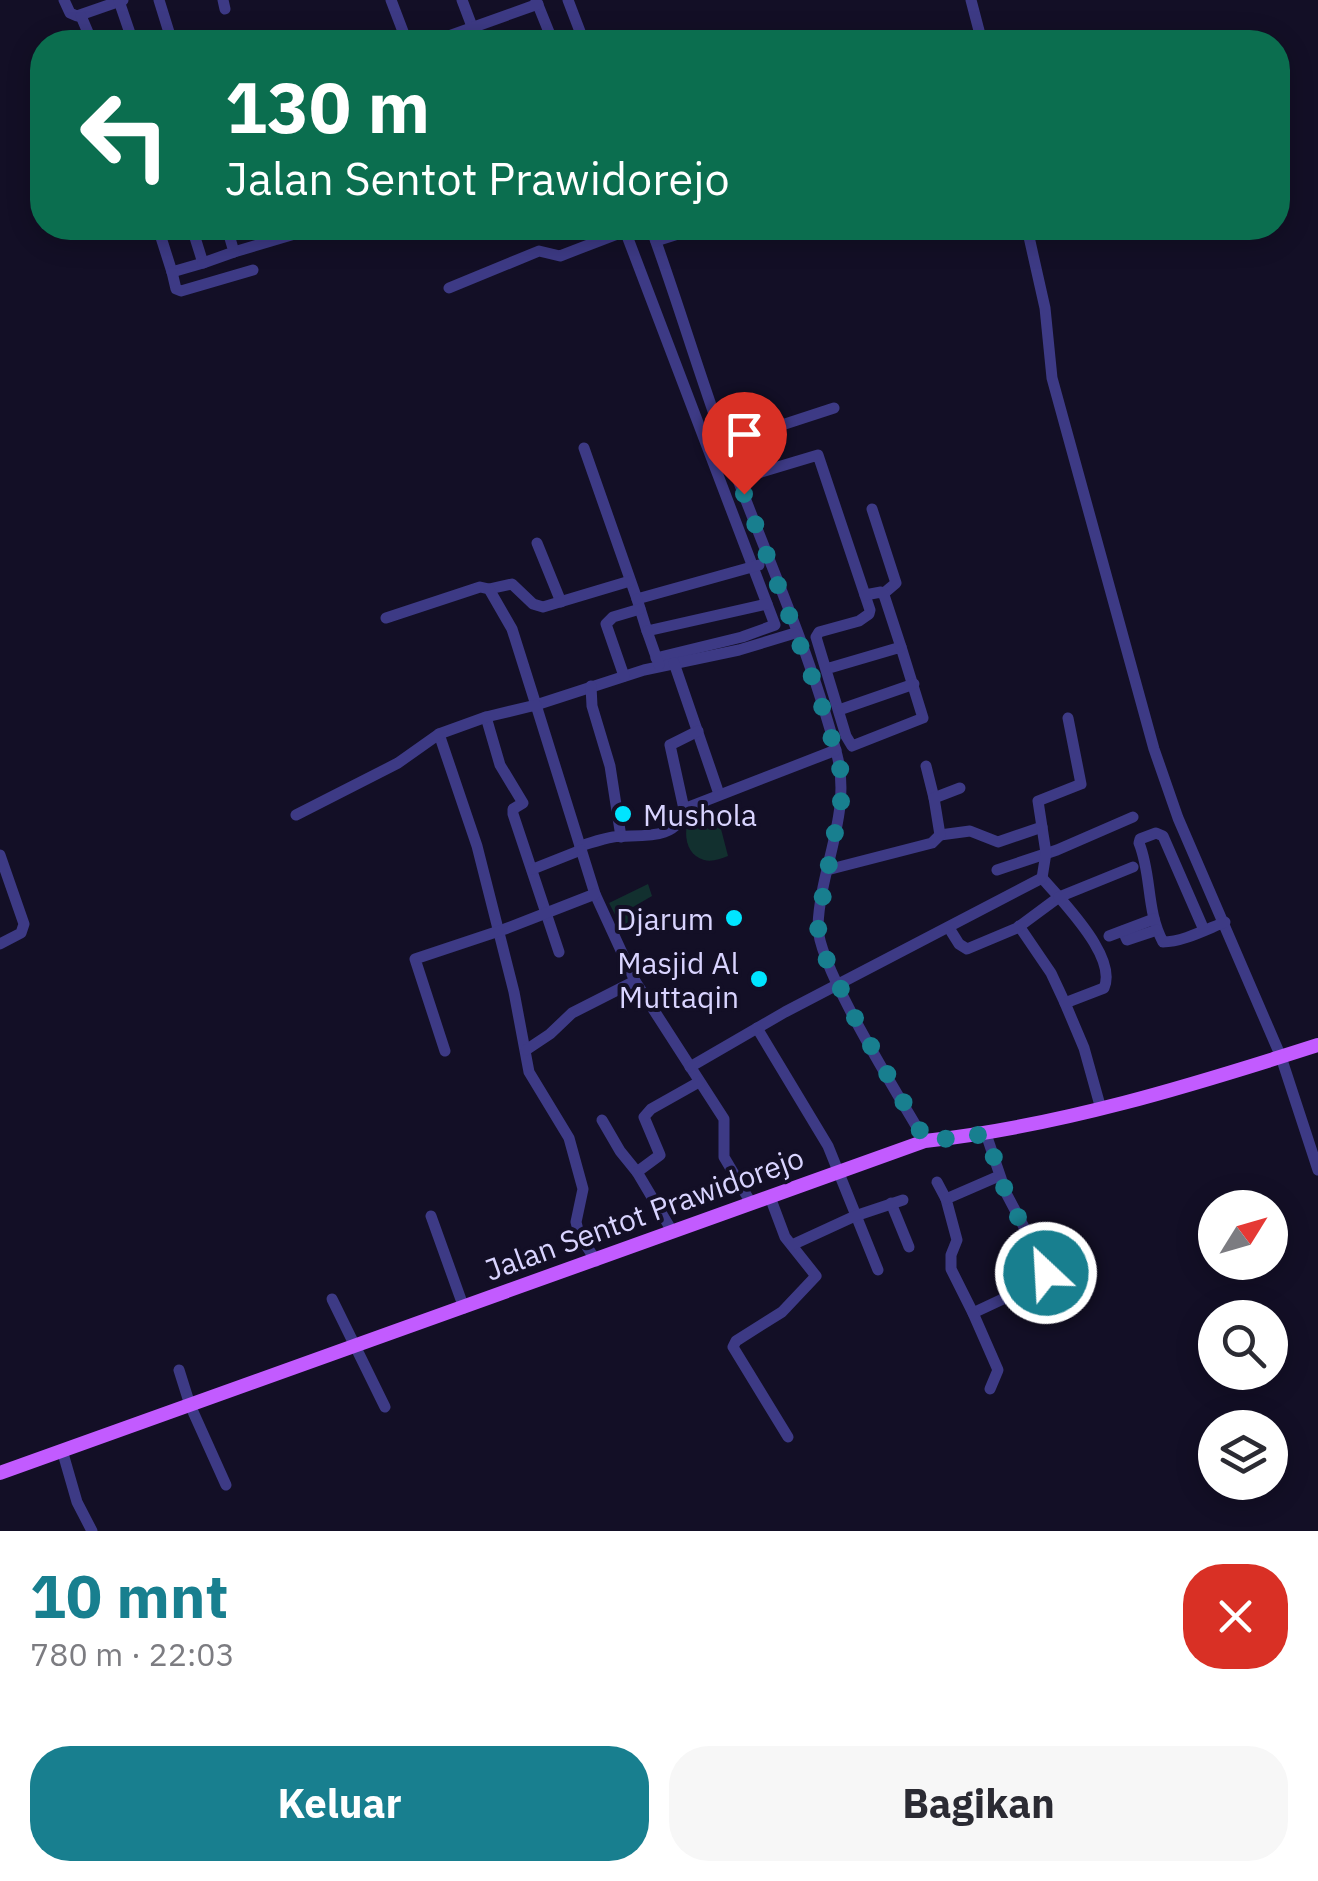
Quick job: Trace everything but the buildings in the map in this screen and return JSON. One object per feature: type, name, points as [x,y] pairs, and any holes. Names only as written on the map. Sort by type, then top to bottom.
[{"type":"main road","name":"Jalan Sentot Prawidorejo","points":[[0,1473],[926,1141],[986,1134],[1100,1109],[1318,1045]]},
{"type":"street","points":[[64,0],[70,13],[82,16],[121,0],[130,30]]},
{"type":"street","points":[[159,0],[168,30]]},
{"type":"street","points":[[391,0],[402,30]]},
{"type":"street","points":[[462,0],[473,28]]},
{"type":"street","points":[[568,0],[579,30]]},
{"type":"street","points":[[971,0],[979,30]]},
{"type":"street","points":[[467,30],[537,2],[549,30]]},
{"type":"street","points":[[82,16],[87,30]]},
{"type":"street","points":[[162,240],[180,291],[253,270]]},
{"type":"street","points":[[196,240],[203,263]]},
{"type":"street","points":[[230,240],[234,252]]},
{"type":"street","points":[[172,272],[274,240]]},
{"type":"street","points":[[449,288],[539,252],[560,256],[599,240]]},
{"type":"street","points":[[296,815],[398,763],[439,734],[486,716],[536,706],[774,625],[629,240]]},
{"type":"street","points":[[659,240],[656,241],[711,403],[730,442],[744,494],[795,633],[826,669]]},
{"type":"street","points":[[1031,240],[1045,308],[1052,378],[1150,732],[1178,818],[1281,1057],[1318,1170]]},
{"type":"street","points":[[694,409],[711,403]]},
{"type":"street","points":[[730,442],[834,408]]},
{"type":"street","points":[[584,448],[658,662]]},
{"type":"street","points":[[741,478],[818,455],[865,595],[869,614],[860,622],[816,635],[812,656],[824,691],[842,796],[818,933],[840,984],[926,1141]]},
{"type":"street","points":[[729,500],[744,494]]},
{"type":"street","points":[[865,595],[883,594],[896,582],[872,510]]},
{"type":"street","points":[[537,542],[561,602]]},
{"type":"street","points":[[624,676],[606,624],[613,618],[639,604],[768,562]]},
{"type":"street","points":[[386,618],[480,587],[512,584],[543,607],[630,581]]},
{"type":"street","points":[[489,589],[512,629],[594,894],[635,980],[724,1120],[724,1157],[751,1204]]},
{"type":"street","points":[[826,669],[824,691],[839,710],[854,753],[922,720],[914,684],[883,594]]},
{"type":"street","points":[[647,631],[768,604]]},
{"type":"street","points":[[658,662],[674,663],[739,650],[795,633]]},
{"type":"street","points":[[826,669],[901,647]]},
{"type":"street","points":[[674,663],[719,794]]},
{"type":"street","points":[[839,710],[914,684]]},
{"type":"street","points":[[591,686],[592,706],[610,766],[621,837]]},
{"type":"street","points":[[486,716],[500,764],[523,803],[513,809],[513,814],[559,952]]},
{"type":"street","points":[[1042,878],[1046,853],[1036,804],[1039,799],[1081,784],[1068,718]]},
{"type":"street","points":[[533,869],[580,848],[674,829],[682,820],[684,809],[670,746],[698,731]]},
{"type":"street","points":[[439,734],[478,846],[500,931],[528,1072],[569,1138],[583,1189],[576,1222],[596,1261]]},
{"type":"street","points":[[684,809],[836,750]]},
{"type":"street","points":[[926,766],[940,835]]},
{"type":"street","points":[[934,798],[960,788]]},
{"type":"street","points":[[997,870],[1133,817]]},
{"type":"street","points":[[827,870],[932,842],[940,835],[970,832],[993,842],[1042,827]]},
{"type":"street","points":[[1204,930],[1158,832],[1140,839],[1156,924],[1165,944],[1204,930],[1224,922]]},
{"type":"street","points":[[0,855],[24,924],[21,933],[0,944]]},
{"type":"street","points":[[949,928],[967,949],[1019,926],[1059,897],[1133,867]]},
{"type":"street","points":[[1042,878],[1084,926],[1107,972],[1104,988],[1065,1003]]},
{"type":"street","points":[[690,1067],[1042,878]]},
{"type":"street","points":[[444,1051],[416,959],[594,894]]},
{"type":"street","points":[[1109,936],[1156,924]]},
{"type":"street","points":[[1019,926],[1065,1003],[1084,1048],[1100,1109]]},
{"type":"street","points":[[526,1050],[572,1013],[635,980]]},
{"type":"street","points":[[757,1028],[812,1114],[840,1171],[878,1270]]},
{"type":"street","points":[[637,1172],[660,1155],[644,1118],[699,1082]]},
{"type":"street","points":[[602,1120],[672,1232]]},
{"type":"street","points":[[973,1313],[1046,1277],[1042,1261],[999,1176],[986,1134]]},
{"type":"street","points":[[946,1199],[999,1176]]},
{"type":"street","points":[[938,1182],[957,1240],[952,1270],[998,1370],[990,1389]]},
{"type":"street","points":[[770,1196],[785,1236],[816,1276],[782,1312],[733,1344],[788,1437]]},
{"type":"street","points":[[792,1246],[897,1201],[909,1248]]},
{"type":"street","points":[[431,1216],[464,1308]]},
{"type":"street","points":[[332,1299],[386,1408]]},
{"type":"street","points":[[179,1370],[226,1485]]},
{"type":"street","points":[[62,1450],[77,1502],[92,1531]]},
{"type":"green space","points":[[699,803],[721,829],[728,856],[707,861],[690,850],[687,825]]},
{"type":"green space","points":[[648,884],[652,896],[633,907],[629,922],[621,926],[609,903]]},
{"type":"place","name":"Mushola","points":[[623,814]]},
{"type":"place","name":"Djarum","points":[[734,918]]},
{"type":"place","name":"Masjid Al Muttaqin","points":[[759,979]]},
{"type":"route","points":[[744,494],[818,693],[840,766],[842,796],[819,916],[822,950],[856,1020],[926,1141],[986,1134],[1006,1193],[1046,1273]]}]
